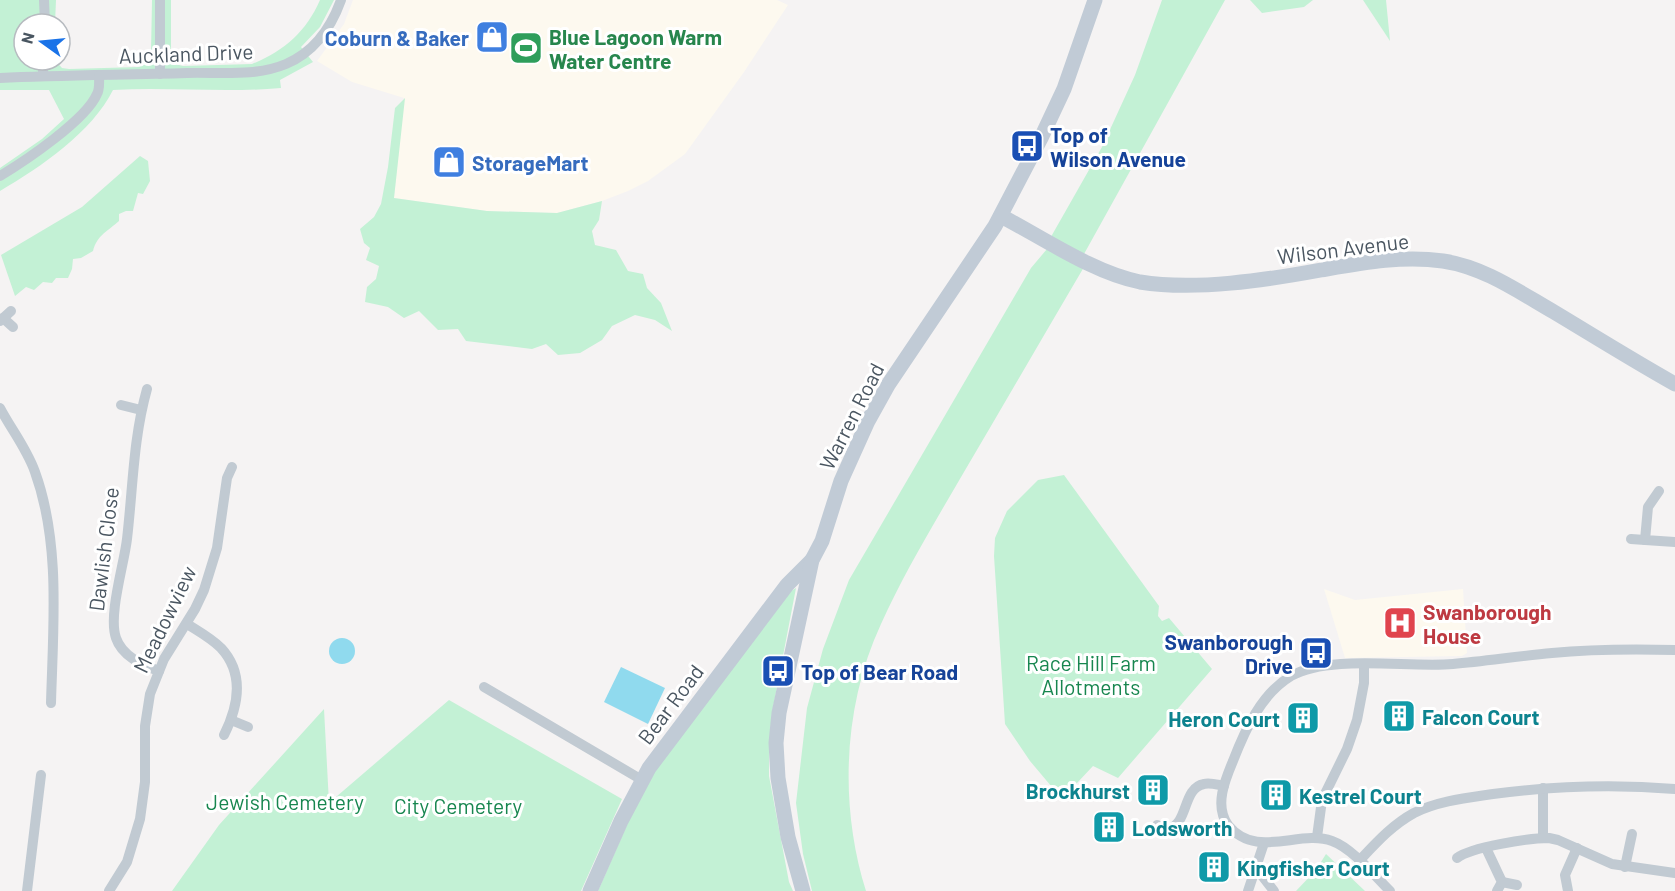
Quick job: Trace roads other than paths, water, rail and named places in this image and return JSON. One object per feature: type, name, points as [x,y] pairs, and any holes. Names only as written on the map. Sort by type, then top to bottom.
[{"type":"street","points":[[160,0],[160,74]]},
{"type":"street","name":"Auckland Drive","points":[[0,78],[254,71],[286,64],[303,54],[318,41],[330,25],[340,0]]},
{"type":"street","name":"Warren Road","points":[[803,891],[788,837],[778,778],[776,743],[779,713],[812,560],[822,541],[841,480],[883,394],[1001,216],[1064,89],[1095,0]]},
{"type":"street","points":[[43,72],[43,76]]},
{"type":"street","points":[[0,176],[47,144],[84,111],[97,95],[99,76]]},
{"type":"street","name":"Wilson Avenue","points":[[1001,216],[1107,272],[1157,284],[1253,280],[1383,260],[1415,258],[1454,263],[1479,271],[1505,284],[1675,384]]},
{"type":"street","points":[[5,317],[13,327]]},
{"type":"street","name":"Dawlish Close","points":[[147,389],[141,410],[132,471],[127,541],[114,628],[117,641],[125,652],[159,671]]},
{"type":"street","points":[[121,405],[141,410]]},
{"type":"street","points":[[0,408],[34,470],[49,528],[52,603],[51,703]]},
{"type":"street","name":"Meadowview","points":[[109,891],[126,862],[140,819],[145,782],[146,717],[150,694],[170,649],[200,599],[213,563],[227,478],[232,467]]},
{"type":"street","points":[[1646,540],[1648,507],[1659,491]]},
{"type":"street","points":[[1631,539],[1675,542]]},
{"type":"street","name":"Bear Road","points":[[590,891],[642,780],[670,738],[787,585],[812,560]]},
{"type":"street","points":[[187,624],[220,647],[232,664],[237,691],[231,720],[224,735]]},
{"type":"street","points":[[1390,891],[1341,845],[1317,837],[1264,843],[1244,836],[1233,830],[1227,823],[1221,802],[1224,786],[1238,747],[1256,712],[1280,684],[1293,675],[1312,668],[1364,664],[1451,664],[1555,652],[1675,650]]},
{"type":"street","points":[[1317,837],[1322,800],[1347,749],[1358,720],[1364,684],[1364,664]]},
{"type":"street","points":[[484,687],[642,780]]},
{"type":"street","points":[[231,720],[248,728]]},
{"type":"street","points":[[27,891],[41,775]]},
{"type":"street","points":[[1157,825],[1170,829],[1177,825],[1193,790],[1201,785],[1207,783],[1224,786]]},
{"type":"street","points":[[1359,861],[1391,828],[1421,810],[1467,798],[1566,786],[1628,785],[1675,789]]},
{"type":"street","points":[[1542,838],[1543,788]]},
{"type":"street","points":[[1625,867],[1632,834]]},
{"type":"street","points":[[1457,858],[1464,853],[1542,838],[1558,840],[1612,864],[1675,873]]},
{"type":"street","points":[[1248,891],[1264,843]]},
{"type":"street","points":[[1486,848],[1499,886],[1517,885]]},
{"type":"street","points":[[1568,891],[1566,875],[1577,848]]},
{"type":"street","points":[[1256,868],[1274,891]]},
{"type":"water","points":[[342,638],[352,641],[355,651],[352,661],[342,664],[332,661],[329,651],[332,641]]},
{"type":"water","points":[[621,667],[665,688],[648,724],[604,702]]},
{"type":"place","name":"Coburn & Baker","points":[[492,37]]},
{"type":"place","name":"Blue Lagoon Warm Water Centre","points":[[526,48]]},
{"type":"place","name":"Top of Wilson Avenue","points":[[1027,146]]},
{"type":"place","name":"StorageMart","points":[[449,162]]},
{"type":"place","name":"Swanborough House","points":[[1400,623]]},
{"type":"place","name":"Swanborough Drive","points":[[1316,653]]},
{"type":"place","name":"Top of Bear Road","points":[[778,671]]},
{"type":"place","name":"Falcon Court","points":[[1399,716]]},
{"type":"place","name":"Heron Court","points":[[1303,718]]},
{"type":"place","name":"Brockhurst","points":[[1153,790]]},
{"type":"place","name":"Kestrel Court","points":[[1276,795]]},
{"type":"place","name":"Lodsworth","points":[[1109,827]]},
{"type":"place","name":"Kingfisher Court","points":[[1214,867]]},
{"type":"park label","name":"Race Hill Farm Allotments","points":[[1091,674]]},
{"type":"park label","name":"Jewish Cemetery","points":[[285,801]]},
{"type":"park label","name":"City Cemetery","points":[[458,805]]}]
